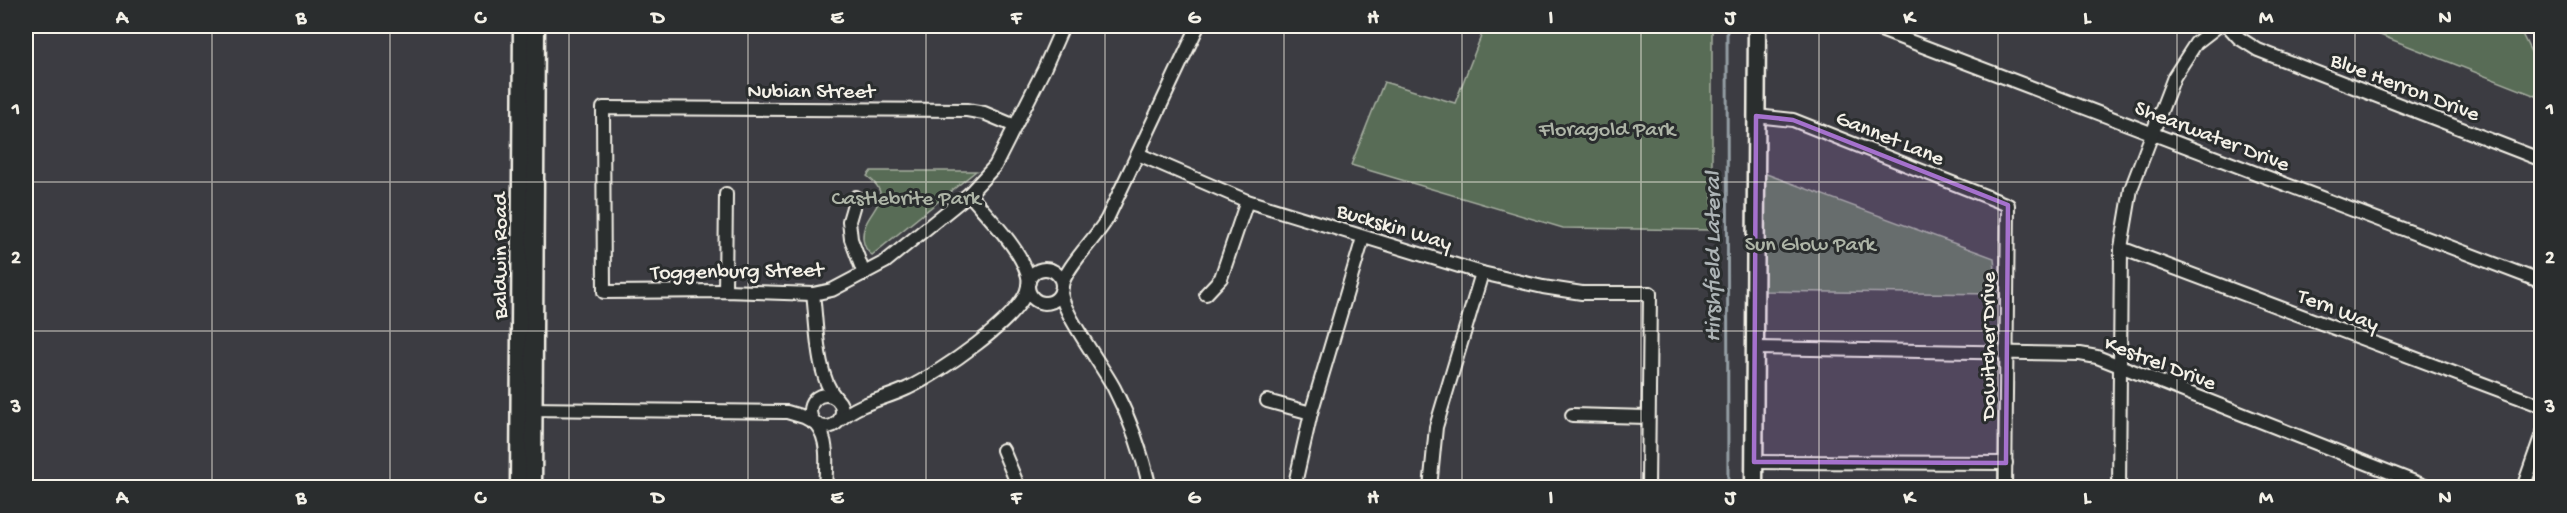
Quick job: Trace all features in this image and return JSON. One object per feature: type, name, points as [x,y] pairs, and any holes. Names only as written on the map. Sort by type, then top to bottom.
[{"type":"main road","name":"Baldwin Road","points":[[522,26],[526,409],[533,488]]},
{"type":"main road","name":"Baldwin Road","points":[[519,488],[526,409],[536,26]]},
{"type":"main road","points":[[1754,488],[1757,26]]},
{"type":"street","name":"Toggenburg Street","points":[[604,292],[725,291],[813,294],[832,290],[885,262],[969,194],[995,166],[1063,26]]},
{"type":"street","points":[[969,194],[1018,255],[1027,272],[1031,296],[1045,303],[1056,299],[1064,278],[1101,228],[1198,26]]},
{"type":"street","name":"Shearwater Drive","points":[[1870,26],[2541,282]]},
{"type":"street","points":[[2119,488],[2121,248],[2131,189],[2174,77],[2184,58],[2196,43],[2218,26]]},
{"type":"street","name":"Blue Herron Drive","points":[[2228,26],[2239,38],[2258,50],[2541,160]]},
{"type":"street","name":"Nubian Street","points":[[604,292],[603,108],[967,110],[984,113],[1015,126]]},
{"type":"street","name":"Gannet Lane","points":[[1756,116],[1793,120],[2008,205]]},
{"type":"street","name":"Buckskin Way","points":[[1138,154],[1247,201],[1482,273],[1582,293],[1650,293],[1647,417]]},
{"type":"street","points":[[725,291],[726,194]]},
{"type":"street","points":[[856,197],[849,221],[851,238],[864,274]]},
{"type":"street","points":[[1206,294],[1221,278],[1247,201]]},
{"type":"street","name":"Dowitcher Drive","points":[[2005,488],[2008,205]]},
{"type":"street","points":[[1294,488],[1311,413],[1363,238]]},
{"type":"street","name":"Tern Way","points":[[2121,248],[2541,406]]},
{"type":"street","points":[[1018,255],[1045,270],[1056,273],[1062,300],[1072,320],[1098,358],[1137,440],[1150,488]]},
{"type":"street","points":[[1015,311],[1025,297],[1028,284],[1034,274],[1060,268],[1078,259]]},
{"type":"street","points":[[1430,488],[1436,427],[1482,273]]},
{"type":"street","points":[[813,294],[822,370],[820,390],[810,409],[815,424],[822,433],[826,452]]},
{"type":"street","points":[[526,409],[787,412],[804,417],[825,428],[865,404],[906,389],[932,376],[1015,311],[1029,304],[1056,305],[1072,320]]},
{"type":"street","name":"Kestrel Drive","points":[[1755,348],[2080,354],[2097,357],[2430,488]]},
{"type":"street","points":[[822,370],[830,390],[843,409],[840,421],[831,433],[826,452],[825,488]]},
{"type":"street","points":[[787,412],[805,407],[824,395],[865,404]]},
{"type":"street","points":[[1267,401],[1311,413]]},
{"type":"street","points":[[1572,415],[1647,417],[1648,488]]},
{"type":"street","points":[[2523,488],[2541,434]]},
{"type":"street","points":[[1003,450],[1019,488]]},
{"type":"street","points":[[1754,462],[2006,463]]},
{"type":"highlighted area","points":[[1756,116],[1793,120],[2008,205],[2006,463],[1754,462]]},
{"type":"green space","name":"Floragold Park","points":[[1485,26],[1712,26],[1712,230],[1563,228],[1351,165],[1384,82],[1455,103]]},
{"type":"green space","points":[[2357,26],[2518,26],[2541,72],[2541,98]]},
{"type":"green space","name":"Castlebrite Park","points":[[871,171],[976,171],[872,255],[868,252],[863,239],[867,221],[880,200],[880,192],[867,176]]},
{"type":"green space","name":"Sun Glow Park","points":[[1761,172],[1994,258],[1997,294],[1760,291]]},
{"type":"waterway","name":"Hirshfield Lateral","points":[[1727,26],[1728,488]]}]
